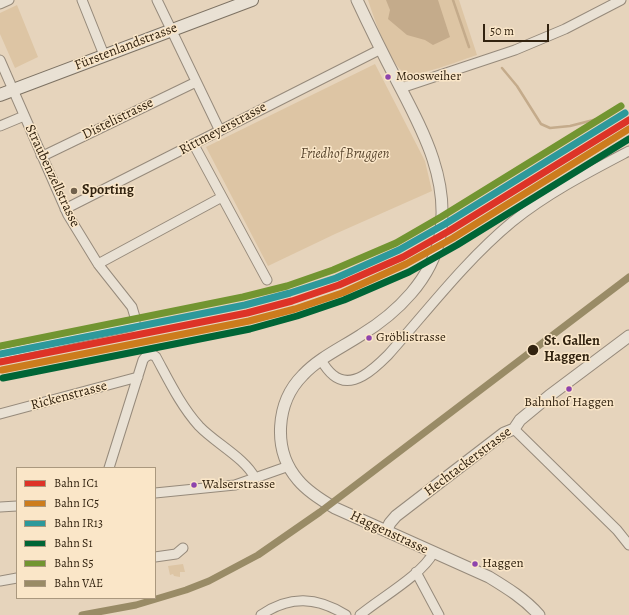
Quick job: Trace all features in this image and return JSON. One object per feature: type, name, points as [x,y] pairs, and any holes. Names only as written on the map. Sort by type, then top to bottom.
[{"type":"main road","name":"Fürstenlandstrasse","points":[[0,95],[252,0]]},
{"type":"street","points":[[0,4],[8,0]]},
{"type":"street","points":[[82,0],[104,55]]},
{"type":"street","points":[[157,0],[220,131]]},
{"type":"street","name":"Haggenstrasse","points":[[357,0],[427,140],[438,176],[442,198],[440,237],[437,247],[421,279],[400,306],[371,329],[321,360],[294,384],[283,410],[280,427],[285,458],[297,479],[318,498],[334,508],[432,553],[474,570],[506,587],[522,598],[539,615]]},
{"type":"street","points":[[401,88],[515,50],[565,29],[621,0]]},
{"type":"street","name":"Rittmeyerstrasse","points":[[65,209],[381,49]]},
{"type":"street","name":"Straubenzellstrasse","points":[[0,60],[65,209],[98,264],[132,307],[135,317],[135,323],[132,326],[0,354]]},
{"type":"street","name":"Distelistrasse","points":[[41,155],[47,154],[196,82]]},
{"type":"street","points":[[0,126],[24,116]]},
{"type":"street","points":[[194,145],[267,280]]},
{"type":"street","points":[[321,360],[333,375],[340,379],[350,380],[364,375],[377,366],[388,355],[458,274],[511,223],[554,192],[629,151]]},
{"type":"street","points":[[98,264],[222,197]]},
{"type":"street","name":"Hechtackerstrasse","points":[[386,531],[396,516],[504,432],[514,429],[520,420],[543,401],[629,336]]},
{"type":"street","points":[[109,467],[144,358],[151,355],[156,357],[182,404],[199,426],[213,440],[250,469],[255,478]]},
{"type":"street","name":"Rickenstrasse","points":[[0,414],[138,377]]},
{"type":"street","points":[[514,429],[617,530],[629,544]]},
{"type":"street","points":[[156,494],[235,485],[289,466]]},
{"type":"street","points":[[0,508],[16,506]]},
{"type":"street","points":[[156,557],[176,554],[183,548]]},
{"type":"street","points":[[360,615],[427,563],[432,553]]},
{"type":"street","points":[[416,572],[440,615]]},
{"type":"street","points":[[0,581],[16,578]]},
{"type":"street","points":[[261,615],[268,610],[295,600],[306,600],[326,604],[346,615]]},
{"type":"green space","points":[[368,0],[459,0],[477,55],[422,73],[408,74],[402,71],[396,64],[384,42]]},
{"type":"green space","points":[[17,5],[38,57],[15,68],[0,34],[0,13]]},
{"type":"green space","name":"Friedhof Bruggen","points":[[375,64],[425,161],[432,191],[335,234],[268,266],[206,147]]},
{"type":"green space","points":[[183,564],[185,572],[180,572],[180,577],[174,576],[173,574],[170,575],[168,566]]},
{"type":"shaded area","name":"Moosweiher","points":[[386,0],[438,0],[450,37],[433,45],[425,40],[407,35],[388,19],[390,10]]},
{"type":"waterway","points":[[453,0],[469,47]]},
{"type":"waterway","points":[[502,68],[517,86],[541,124],[550,128],[570,126],[609,116]]},
{"type":"rail line","name":"S5","points":[[0,346],[243,297],[287,286],[333,270],[396,243],[621,106]]},
{"type":"rail line","name":"IR13","points":[[0,354],[245,305],[290,293],[336,278],[399,250],[445,224],[625,113]]},
{"type":"rail line","name":"IC1","points":[[0,362],[247,313],[292,301],[339,285],[403,257],[449,231],[629,120]]},
{"type":"rail line","name":"IC5","points":[[2,370],[249,321],[295,309],[342,293],[406,264],[453,238],[629,129]]},
{"type":"rail line","name":"S1","points":[[3,378],[250,329],[297,316],[344,300],[409,272],[457,245],[629,139]]},
{"type":"rail line","name":"VAE","points":[[82,615],[136,605],[186,590],[209,581],[258,555],[320,512],[629,277]]},
{"type":"place","name":"Moosweiher","points":[[388,77]]},
{"type":"place","name":"Sporting","points":[[74,191]]},
{"type":"place","name":"Gröblistrasse","points":[[369,338]]},
{"type":"place","name":"St. Gallen Haggen","points":[[533,350]]},
{"type":"place","name":"Bahnhof Haggen","points":[[569,389]]},
{"type":"place","name":"Walserstrasse","points":[[194,485]]},
{"type":"place","name":"Haggen","points":[[475,564]]}]
